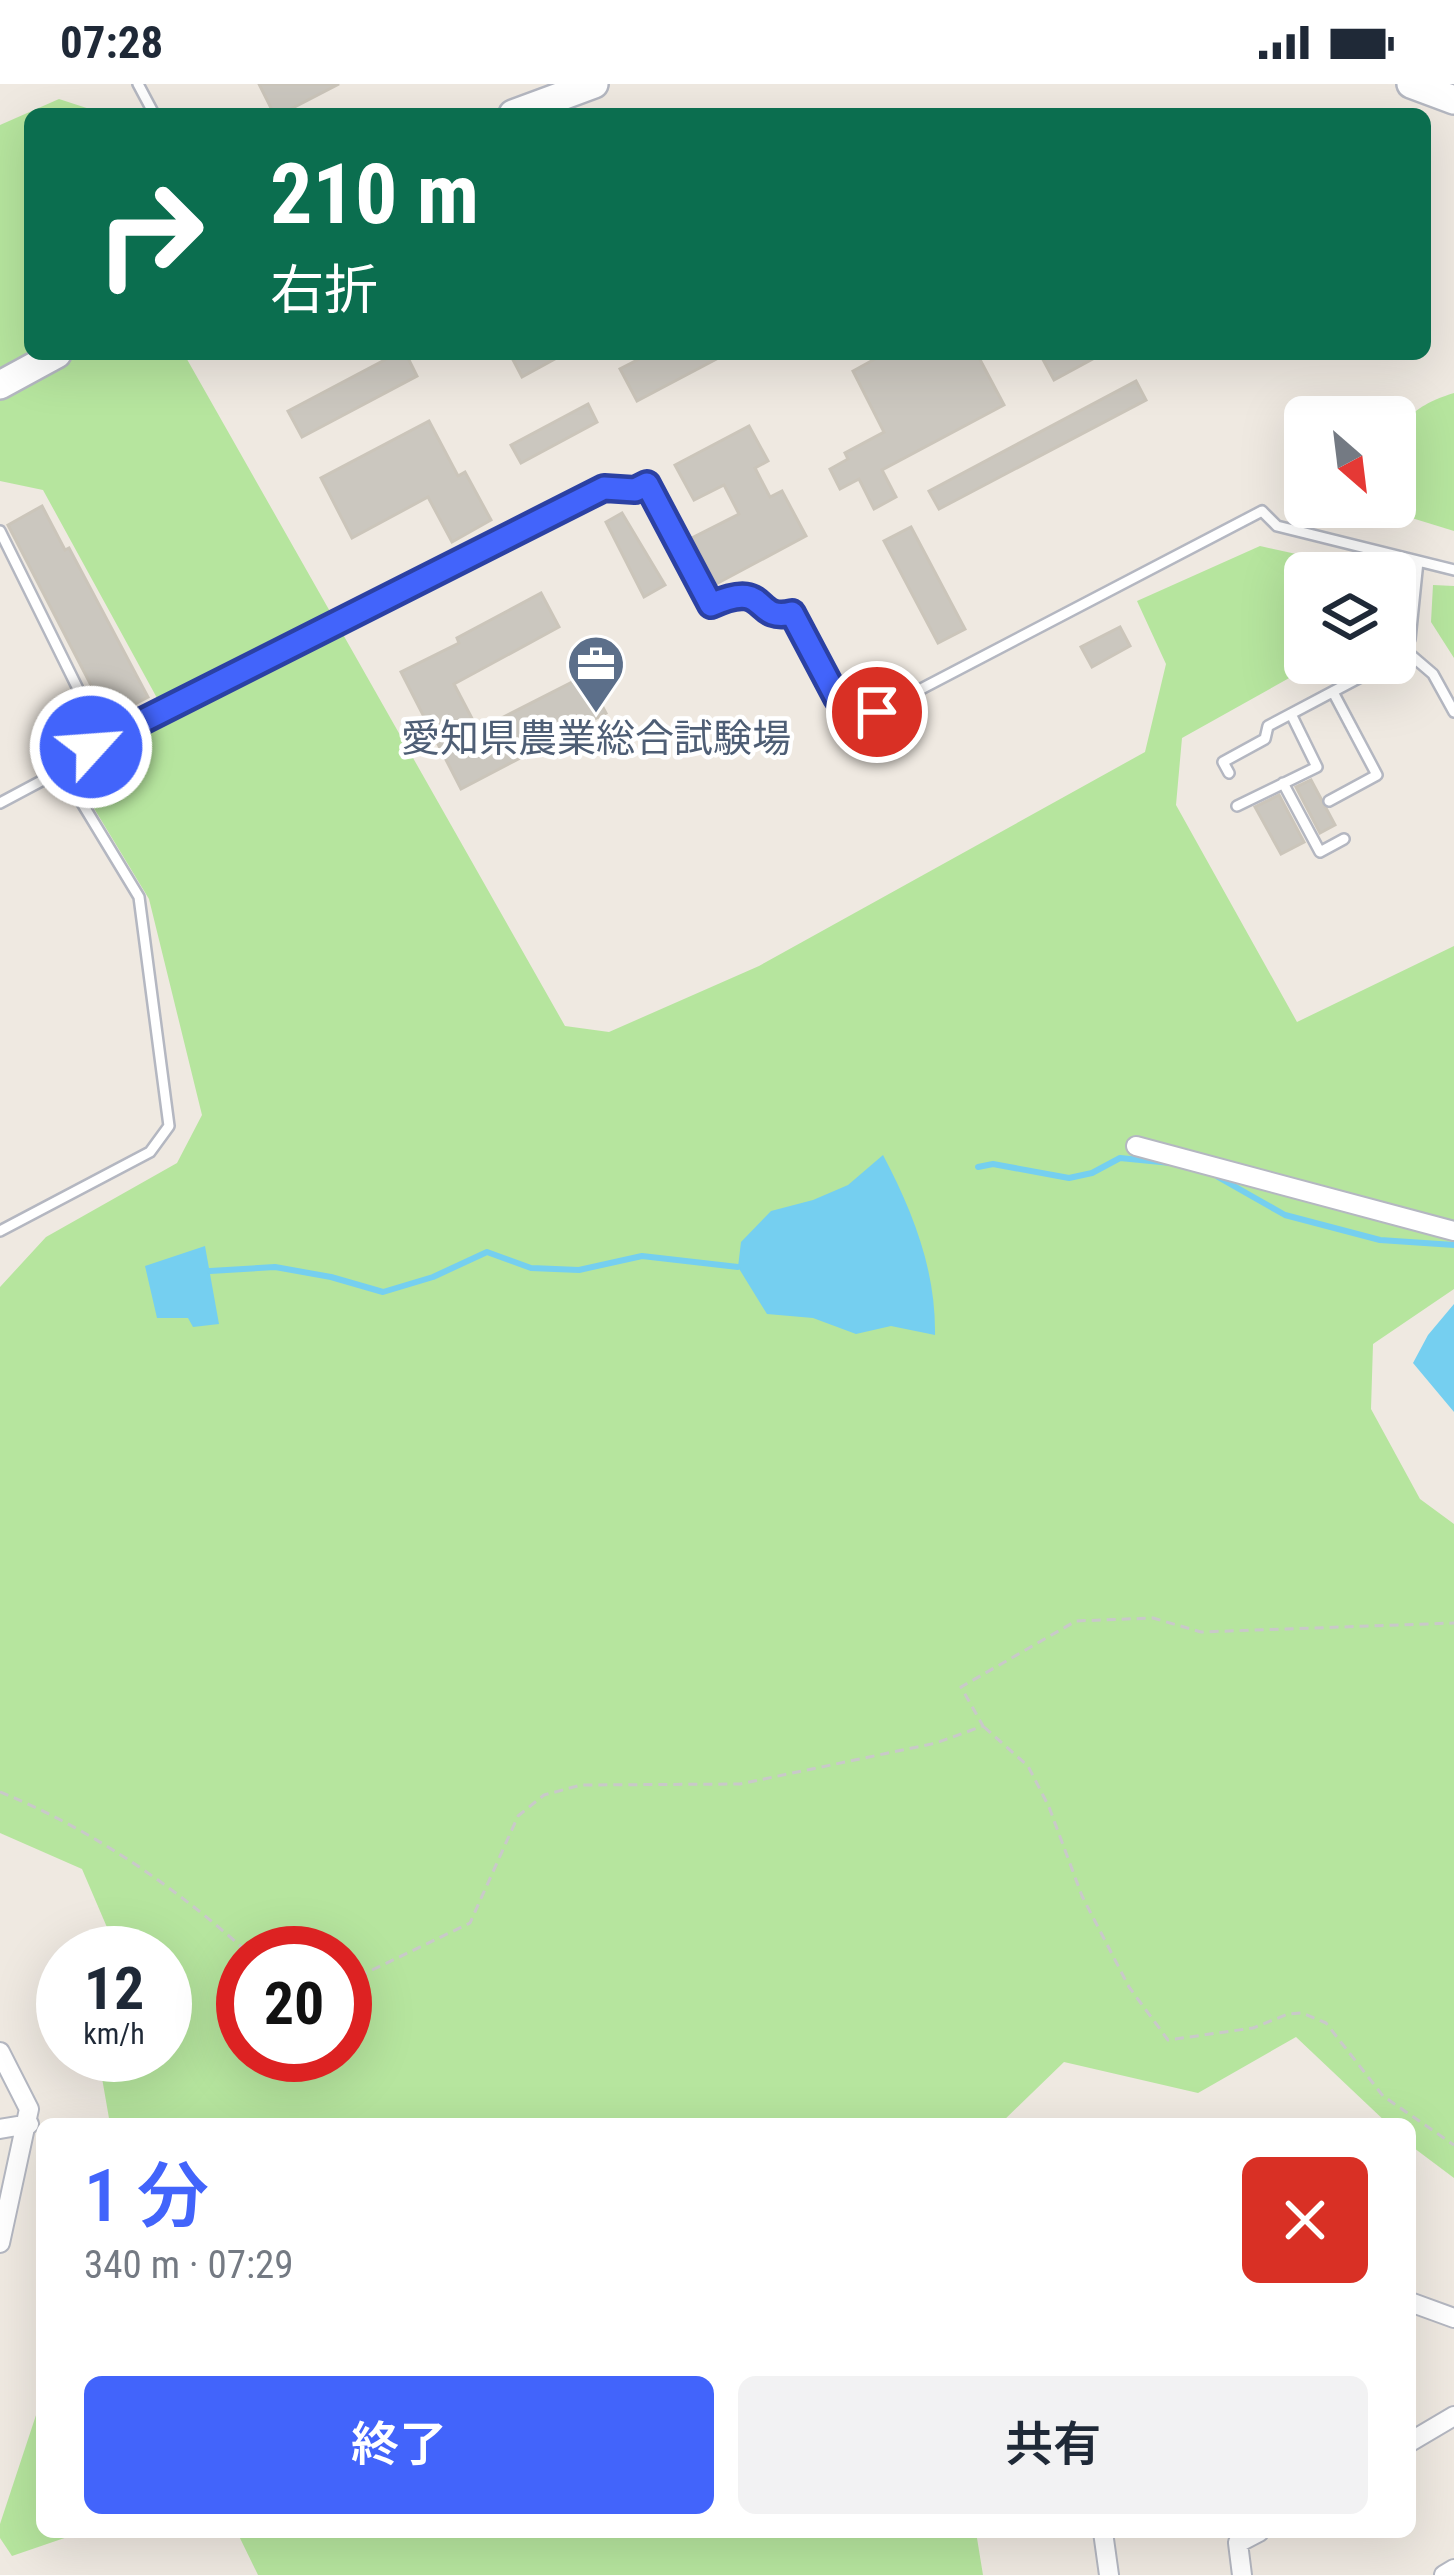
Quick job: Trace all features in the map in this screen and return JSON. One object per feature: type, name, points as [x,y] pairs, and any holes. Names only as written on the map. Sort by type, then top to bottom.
[{"type":"street","points":[[529,108],[594,84]]},
{"type":"street","points":[[1411,84],[1454,100]]},
{"type":"street","points":[[0,385],[46,360]]},
{"type":"street","points":[[1136,1146],[1454,1231]]},
{"type":"street","points":[[0,2052],[29,2109],[0,2242]]},
{"type":"street","points":[[0,2129],[29,2124]]},
{"type":"street","points":[[1416,2304],[1454,2318]]},
{"type":"street","points":[[1416,2438],[1454,2416]]},
{"type":"street","points":[[1104,2538],[1109,2575]]},
{"type":"street","points":[[1242,2575],[1238,2543],[1248,2538]]},
{"type":"street","points":[[1444,2575],[1454,2569]]},
{"type":"lane","points":[[0,803],[62,770],[91,747],[604,488],[635,490],[647,484],[711,605],[736,594],[748,595],[772,613],[792,613],[837,698],[856,713],[877,712],[1262,511],[1277,526],[1454,570]]},
{"type":"lane","points":[[0,531],[81,695],[91,747]]},
{"type":"lane","points":[[1416,580],[1418,561]]},
{"type":"lane","points":[[1416,663],[1433,674],[1454,712]]},
{"type":"lane","points":[[1229,773],[1223,762],[1264,739],[1268,726],[1348,684]]},
{"type":"lane","points":[[1329,801],[1377,775],[1333,692]]},
{"type":"lane","points":[[1237,806],[1317,766],[1291,714]]},
{"type":"lane","points":[[0,1231],[150,1152],[169,1126],[139,897],[62,770]]},
{"type":"lane","points":[[1283,783],[1320,852],[1344,839]]},
{"type":"path","points":[[1415,2118],[1383,2096],[1326,2023],[1302,2013],[1253,2028],[1168,2040],[1129,1987],[1091,1914],[1028,1766],[983,1726],[962,1687],[1076,1621],[1153,1618],[1201,1631],[1454,1623]]},
{"type":"path","points":[[372,1970],[470,1923],[518,1816],[544,1795],[580,1785],[740,1784],[936,1743],[983,1726]]},
{"type":"path","points":[[0,1792],[121,1856],[218,1926]]},
{"type":"path","points":[[1416,2119],[1454,2145]]},
{"type":"green space","points":[[59,99],[87,108],[39,108]]},
{"type":"green space","points":[[24,114],[24,360],[187,360],[565,1026],[609,1032],[759,966],[1145,752],[1166,664],[1137,601],[1260,546],[1287,552],[1284,681],[1182,738],[1176,805],[1297,1022],[1454,946],[1454,1289],[1373,1344],[1371,1409],[1420,1499],[1454,1524],[1454,2178],[1416,2150],[1416,2118],[1382,2118],[1296,2037],[1198,2093],[1064,2062],[1006,2118],[109,2118],[103,2082],[192,2082],[192,1926],[106,1926],[82,1869],[0,1833],[0,1287],[46,1237],[177,1163],[202,1115],[149,899],[72,772],[157,698],[43,490],[0,481],[0,125]]},
{"type":"green space","points":[[1454,393],[1454,531],[1416,519],[1416,411]]},
{"type":"green space","points":[[1433,585],[1454,586],[1454,658],[1431,622]]},
{"type":"green space","points":[[36,2415],[36,2538],[64,2538],[12,2556],[0,2538],[0,2524]]},
{"type":"green space","points":[[240,2538],[977,2538],[983,2575],[258,2575]]},
{"type":"water","points":[[883,1155],[921,1242],[932,1287],[935,1335],[891,1326],[856,1334],[813,1318],[767,1314],[738,1267],[741,1242],[771,1211],[848,1185]]},
{"type":"water","points":[[205,1246],[219,1324],[193,1327],[188,1318],[157,1318],[145,1266]]},
{"type":"water","points":[[1454,1304],[1454,1412],[1413,1363],[1428,1335]]},
{"type":"building","points":[[259,84],[339,84],[293,108],[271,108]]},
{"type":"building","points":[[385,360],[409,360],[417,376],[302,437],[288,411]]},
{"type":"building","points":[[513,360],[553,360],[522,377]]},
{"type":"building","points":[[637,360],[715,360],[637,401],[620,369]]},
{"type":"building","points":[[873,360],[980,360],[1004,405],[882,470],[896,497],[874,509],[859,479],[840,489],[830,469],[848,459],[845,453],[884,432],[853,371]]},
{"type":"building","points":[[1043,360],[1091,360],[1054,380]]},
{"type":"building","points":[[1136,381],[1146,400],[939,509],[929,491]]},
{"type":"building","points":[[588,404],[597,422],[521,463],[511,445]]},
{"type":"building","points":[[429,421],[458,476],[465,472],[491,520],[452,542],[428,497],[352,538],[321,478]]},
{"type":"building","points":[[749,426],[768,461],[755,468],[770,497],[782,491],[806,536],[716,584],[692,538],[739,514],[724,485],[694,500],[675,465]]},
{"type":"building","points":[[42,506],[148,697],[108,718],[8,525]]},
{"type":"building","points":[[622,513],[665,585],[644,597],[606,522]]},
{"type":"building","points":[[911,527],[965,629],[938,643],[884,541]]},
{"type":"building","points":[[541,593],[559,627],[454,684],[478,730],[586,675],[606,713],[461,789],[401,672]]},
{"type":"building","points":[[1120,627],[1130,646],[1092,667],[1081,647]]},
{"type":"building","points":[[1311,780],[1335,825],[1320,833],[1296,787]]},
{"type":"building","points":[[1279,795],[1304,842],[1281,854],[1255,807]]},
{"type":"waterway","points":[[978,1167],[993,1164],[1069,1178],[1092,1173],[1120,1158],[1171,1163]]},
{"type":"waterway","points":[[1218,1177],[1285,1215],[1380,1240],[1454,1245]]},
{"type":"waterway","points":[[210,1271],[275,1267],[383,1292],[433,1277],[487,1252],[531,1268],[579,1270],[642,1256],[738,1267]]},
{"type":"place","name":"愛知県農業総合試験場","points":[[596,715]]},
{"type":"route","points":[[91,747],[416,586],[563,507],[604,488],[635,490],[647,484],[711,605],[736,594],[748,595],[772,613],[792,613],[837,698],[856,713],[877,712]]}]
